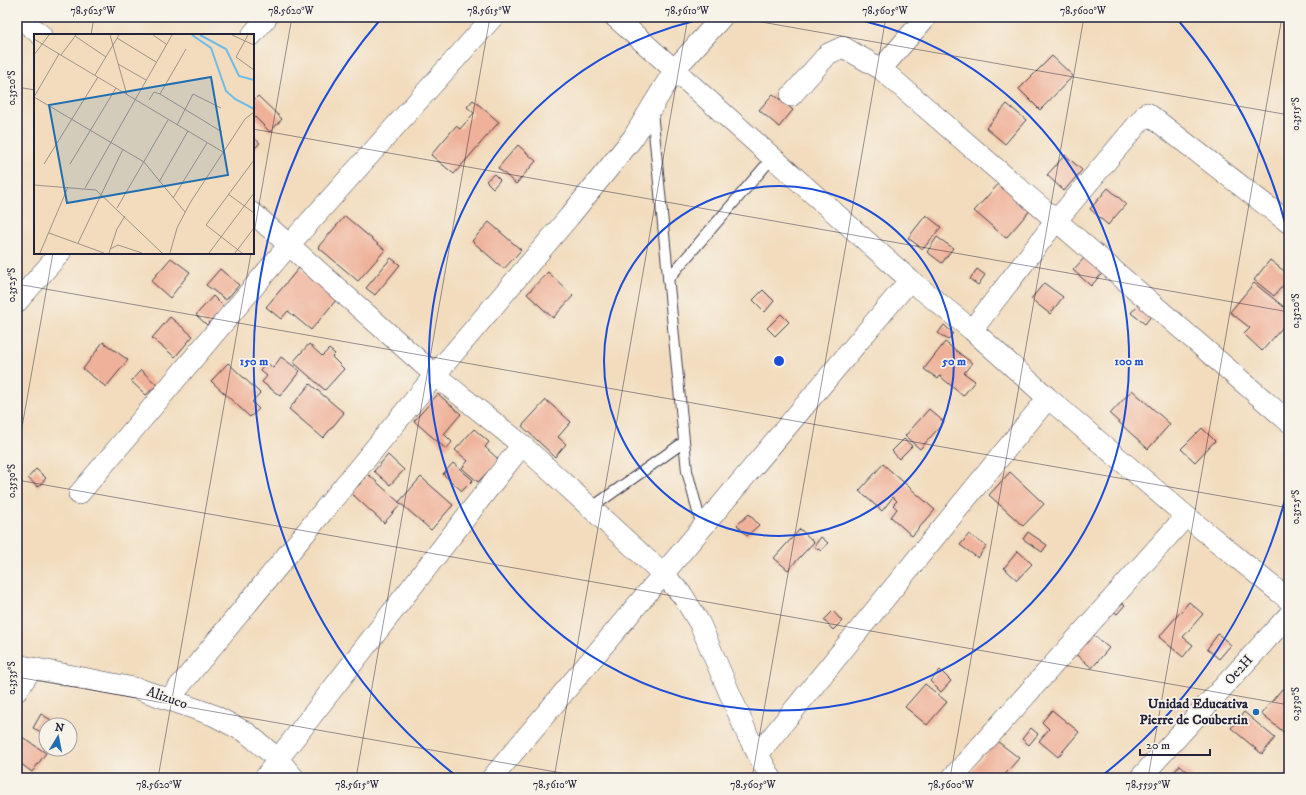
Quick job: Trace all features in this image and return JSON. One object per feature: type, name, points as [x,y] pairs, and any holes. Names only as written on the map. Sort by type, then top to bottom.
[{"type":"street","points":[[19,17],[40,34]]},
{"type":"street","points":[[253,34],[267,17]]},
{"type":"street","points":[[79,494],[289,245],[492,17]]},
{"type":"street","points":[[169,699],[435,375],[633,138],[675,69],[722,17]]},
{"type":"street","points":[[881,70],[926,17]]},
{"type":"street","points":[[623,21],[910,280],[972,330],[1048,398],[1186,516],[1289,600]]},
{"type":"street","points":[[791,96],[828,54],[843,47],[881,70],[1289,422]]},
{"type":"street","points":[[972,330],[1056,221],[1146,113],[1289,224]]},
{"type":"street","points":[[254,214],[435,375],[522,445],[664,575],[683,596],[700,624],[748,736],[771,778]]},
{"type":"street","points":[[17,302],[59,254]]},
{"type":"street","points":[[492,778],[703,529],[910,280]]},
{"type":"street","points":[[758,754],[1048,398]]},
{"type":"street","points":[[265,778],[278,759],[522,445]]},
{"type":"street","points":[[952,778],[1186,516]]},
{"type":"street","name":"Oe2H","points":[[1140,778],[1289,616]]},
{"type":"street","points":[[17,690],[24,666]]},
{"type":"street","name":"Alizuco","points":[[24,666],[139,689],[214,715],[247,732],[278,759],[294,778]]},
{"type":"lane","points":[[652,107],[687,471],[703,529]]},
{"type":"lane","points":[[668,279],[773,157]]},
{"type":"lane","points":[[591,508],[684,442]]},
{"type":"building","points":[[1052,56],[1073,76],[1040,110],[1019,89]]},
{"type":"building","points":[[773,94],[793,110],[779,127],[759,110]]},
{"type":"building","points":[[258,96],[282,119],[270,132],[254,116],[254,100]]},
{"type":"building","points":[[473,100],[499,122],[454,174],[431,155],[456,126],[460,129],[474,113],[467,107]]},
{"type":"building","points":[[1007,104],[1026,120],[1005,144],[986,128]]},
{"type":"building","points":[[254,138],[260,143],[254,149]]},
{"type":"building","points":[[518,145],[536,161],[516,184],[498,168]]},
{"type":"building","points":[[1065,155],[1082,170],[1064,191],[1047,175]]},
{"type":"building","points":[[494,174],[500,180],[493,188],[486,181]]},
{"type":"building","points":[[1002,180],[1033,207],[1006,238],[974,211]]},
{"type":"building","points":[[1108,188],[1126,204],[1108,225],[1090,209]]},
{"type":"building","points":[[926,215],[941,227],[923,249],[908,238]]},
{"type":"building","points":[[345,216],[385,250],[358,281],[318,247]]},
{"type":"building","points":[[489,222],[521,250],[504,269],[472,241]]},
{"type":"building","points":[[937,237],[953,248],[942,263],[927,252]]},
{"type":"building","points":[[1087,255],[1105,270],[1091,286],[1073,270]]},
{"type":"building","points":[[171,258],[190,272],[170,298],[151,281]]},
{"type":"building","points":[[391,258],[400,265],[375,295],[366,288]]},
{"type":"building","points":[[1270,260],[1289,275],[1289,278],[1274,296],[1254,280]]},
{"type":"building","points":[[299,268],[337,299],[311,330],[288,311],[281,319],[266,307]]},
{"type":"building","points":[[220,269],[239,285],[226,300],[206,285]]},
{"type":"building","points":[[977,269],[985,275],[978,285],[970,279]]},
{"type":"building","points":[[548,272],[573,296],[553,318],[527,294]]},
{"type":"building","points":[[1044,283],[1063,297],[1050,314],[1031,299]]},
{"type":"building","points":[[1254,283],[1289,311],[1289,320],[1262,351],[1244,334],[1250,328],[1230,312]]},
{"type":"building","points":[[763,290],[774,301],[765,312],[753,300]]},
{"type":"building","points":[[213,296],[224,307],[207,325],[196,315]]},
{"type":"building","points":[[1142,300],[1155,311],[1145,324],[1131,313]]},
{"type":"building","points":[[781,314],[789,322],[775,336],[767,328]]},
{"type":"building","points":[[170,317],[193,336],[175,357],[152,338]]},
{"type":"building","points":[[944,325],[953,333],[948,340],[938,333]]},
{"type":"building","points":[[103,342],[128,360],[106,387],[83,369]]},
{"type":"building","points":[[945,342],[972,363],[964,373],[975,381],[963,396],[940,376],[938,379],[924,369]]},
{"type":"building","points":[[309,344],[322,356],[329,349],[335,354],[332,357],[344,369],[325,390],[293,362]]},
{"type":"building","points":[[281,357],[300,371],[280,396],[262,382],[267,376],[260,370],[266,362],[273,368]]},
{"type":"building","points":[[228,363],[260,393],[252,402],[259,409],[250,417],[211,381]]},
{"type":"building","points":[[141,370],[157,385],[146,395],[131,381]]},
{"type":"building","points":[[310,384],[344,413],[323,438],[289,409]]},
{"type":"building","points":[[1132,390],[1170,424],[1148,449],[1110,414]]},
{"type":"building","points":[[438,394],[461,414],[444,434],[452,442],[446,449],[414,421]]},
{"type":"building","points":[[546,400],[571,422],[558,437],[566,444],[555,457],[522,426]]},
{"type":"building","points":[[929,409],[944,422],[920,449],[905,436]]},
{"type":"building","points":[[1202,428],[1215,441],[1195,462],[1181,449]]},
{"type":"building","points":[[474,429],[489,442],[485,447],[499,460],[478,482],[462,468],[468,461],[455,450]]},
{"type":"building","points":[[904,439],[912,446],[899,459],[892,451]]},
{"type":"building","points":[[388,455],[404,470],[390,485],[374,471]]},
{"type":"building","points":[[453,463],[473,480],[462,491],[443,474]]},
{"type":"building","points":[[883,464],[935,510],[912,536],[891,517],[897,509],[893,505],[897,501],[893,497],[882,511],[859,491]]},
{"type":"building","points":[[36,469],[46,478],[38,487],[28,478]]},
{"type":"building","points":[[1010,472],[1044,504],[1023,526],[989,495]]},
{"type":"building","points":[[369,475],[401,504],[384,523],[351,493]]},
{"type":"building","points":[[421,477],[453,505],[431,530],[399,502]]},
{"type":"building","points":[[749,514],[759,525],[747,536],[737,525]]},
{"type":"building","points":[[800,529],[814,542],[788,570],[774,558]]},
{"type":"building","points":[[1028,532],[1047,545],[1042,552],[1023,539]]},
{"type":"building","points":[[969,534],[986,546],[978,558],[960,545]]},
{"type":"building","points":[[821,537],[828,543],[821,551],[814,546]]},
{"type":"building","points":[[1018,551],[1032,564],[1017,580],[1004,568]]},
{"type":"building","points":[[1117,598],[1125,605],[1117,614],[1109,607]]},
{"type":"building","points":[[1189,602],[1203,614],[1183,637],[1193,645],[1183,657],[1159,637]]},
{"type":"building","points":[[833,611],[842,621],[833,630],[824,620]]},
{"type":"building","points":[[1089,631],[1109,648],[1092,668],[1072,651]]},
{"type":"building","points":[[1218,634],[1231,645],[1219,659],[1207,649]]},
{"type":"building","points":[[940,670],[951,681],[941,692],[930,681]]},
{"type":"building","points":[[925,684],[947,702],[927,725],[905,707]]},
{"type":"building","points":[[1282,689],[1289,695],[1289,729],[1285,733],[1261,714]]},
{"type":"building","points":[[1052,710],[1079,732],[1058,757],[1039,741],[1049,729],[1042,722]]},
{"type":"building","points":[[1244,712],[1275,738],[1262,754],[1231,728]]},
{"type":"building","points":[[41,714],[46,717],[39,717]]},
{"type":"building","points":[[38,719],[38,730],[33,728]]},
{"type":"building","points":[[1031,728],[1038,734],[1029,745],[1022,739]]},
{"type":"building","points":[[22,737],[38,748],[38,757],[43,757],[32,772],[17,761],[17,744]]},
{"type":"building","points":[[997,741],[1019,758],[1002,778],[972,778],[968,775]]},
{"type":"building","points":[[1180,765],[1194,777],[1169,778]]},
{"type":"building","points":[[1289,769],[1289,778],[1282,778]]},
{"type":"place","name":"Unidad Educativa Pierre de Coubertin","points":[[1256,712]]}]
